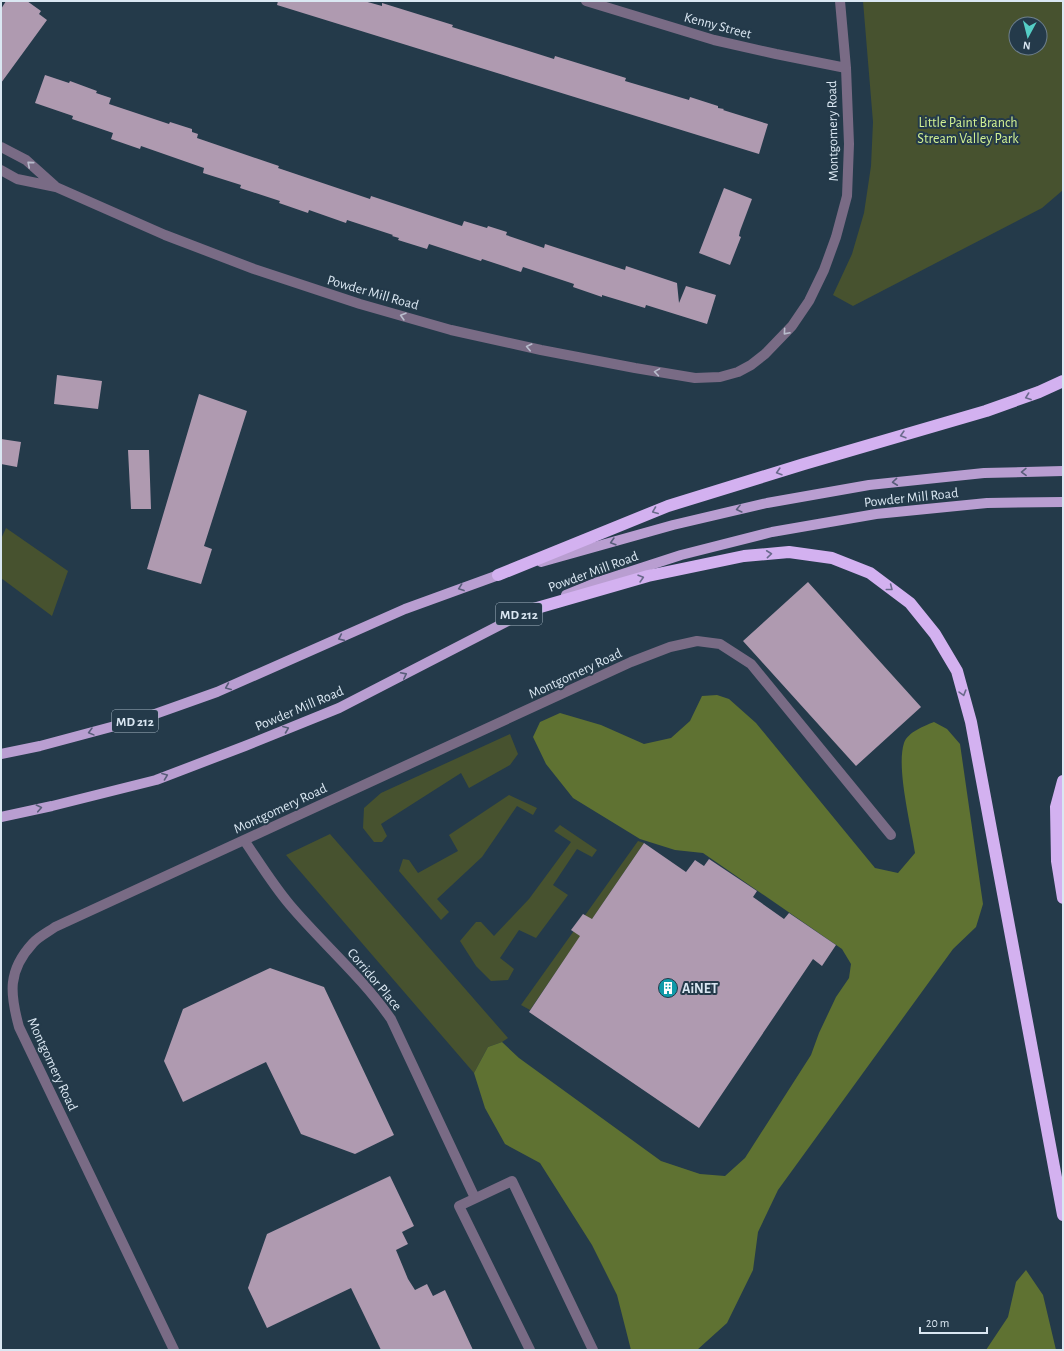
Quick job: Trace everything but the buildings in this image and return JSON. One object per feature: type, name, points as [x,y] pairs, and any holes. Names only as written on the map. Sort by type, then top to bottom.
[{"type":"highway","points":[[498,575],[668,506],[804,464],[986,411],[1039,392],[1063,380]]},
{"type":"highway","points":[[523,612],[648,576],[744,556],[789,552],[832,558],[870,573],[910,603],[935,634],[957,671],[971,722],[1063,1215]]},
{"type":"highway","points":[[1063,781],[1056,808],[1056,861],[1063,898]]},
{"type":"main road","name":"Powder Mill Road","points":[[1,754],[40,746],[141,719],[218,692],[405,609],[498,575],[673,525],[766,503],[869,485],[984,473],[1063,471]]},
{"type":"main road","name":"Powder Mill Road","points":[[1,817],[156,780],[245,746],[339,708],[523,612],[598,582],[673,557],[772,532],[876,514],[987,503],[1063,502]]},
{"type":"street","name":"Kenny Street","points":[[586,1],[714,40],[846,68]]},
{"type":"street","name":"Montgomery Road","points":[[695,378],[720,377],[738,372],[765,354],[792,326],[809,301],[824,270],[836,237],[846,196],[849,144],[846,68],[840,1]]},
{"type":"street","name":"Powder Mill Road","points":[[1,147],[26,160],[56,187]]},
{"type":"street","name":"Powder Mill Road","points":[[1,170],[17,179],[56,187],[172,237],[254,269],[324,293],[451,330],[541,350],[695,378]]},
{"type":"street","name":"Montgomery Road","points":[[174,1350],[19,1027],[13,1005],[12,985],[19,963],[33,943],[55,927],[631,662],[670,647],[697,641],[720,644],[751,664],[891,835]]},
{"type":"street","name":"Corridor Place","points":[[244,840],[290,905],[364,984],[379,1002],[391,1020],[475,1198]]},
{"type":"street","points":[[530,1350],[459,1206],[512,1181],[593,1350]]},
{"type":"green space","name":"Little Paint Branch Stream Valley Park","points":[[863,1],[1063,1],[1063,190],[1042,208],[853,306],[833,295],[852,254],[864,213],[871,166],[873,122]]},
{"type":"green space","points":[[6,528],[68,571],[52,616],[1,578],[1,539]]},
{"type":"green space","points":[[717,695],[729,699],[756,723],[875,868],[898,873],[915,853],[903,781],[902,754],[904,743],[913,733],[934,722],[947,729],[960,744],[983,904],[976,927],[953,949],[778,1190],[758,1232],[753,1270],[727,1323],[697,1350],[631,1350],[617,1295],[592,1245],[540,1163],[505,1144],[485,1108],[474,1073],[488,1047],[502,1042],[519,1058],[661,1161],[700,1174],[725,1176],[745,1158],[811,1055],[819,1033],[836,997],[849,978],[851,964],[842,949],[703,853],[675,850],[640,839],[573,798],[546,764],[533,737],[540,722],[560,713],[601,725],[644,744],[671,738],[690,721],[702,696]]},
{"type":"green space","points":[[510,734],[518,754],[510,765],[469,788],[461,773],[381,824],[387,836],[382,842],[374,842],[363,828],[364,808],[381,793]]},
{"type":"green space","points":[[509,795],[537,808],[533,815],[517,806],[482,857],[437,899],[449,912],[441,920],[399,871],[403,859],[409,860],[418,873],[458,851],[449,835]]},
{"type":"green space","points":[[560,825],[597,850],[592,857],[577,849],[553,885],[568,895],[536,938],[519,930],[500,958],[514,969],[508,980],[491,981],[476,966],[460,941],[476,922],[481,922],[494,936],[529,899],[571,842],[554,831]]},
{"type":"green space","points":[[330,834],[508,1038],[488,1047],[474,1073],[286,855]]},
{"type":"green space","points":[[638,841],[644,843],[530,1010],[521,1005]]},
{"type":"green space","points":[[1026,1270],[1043,1295],[1056,1350],[986,1350],[1008,1317],[1016,1282]]},
{"type":"place","name":"AiNET","points":[[668,988]]}]
